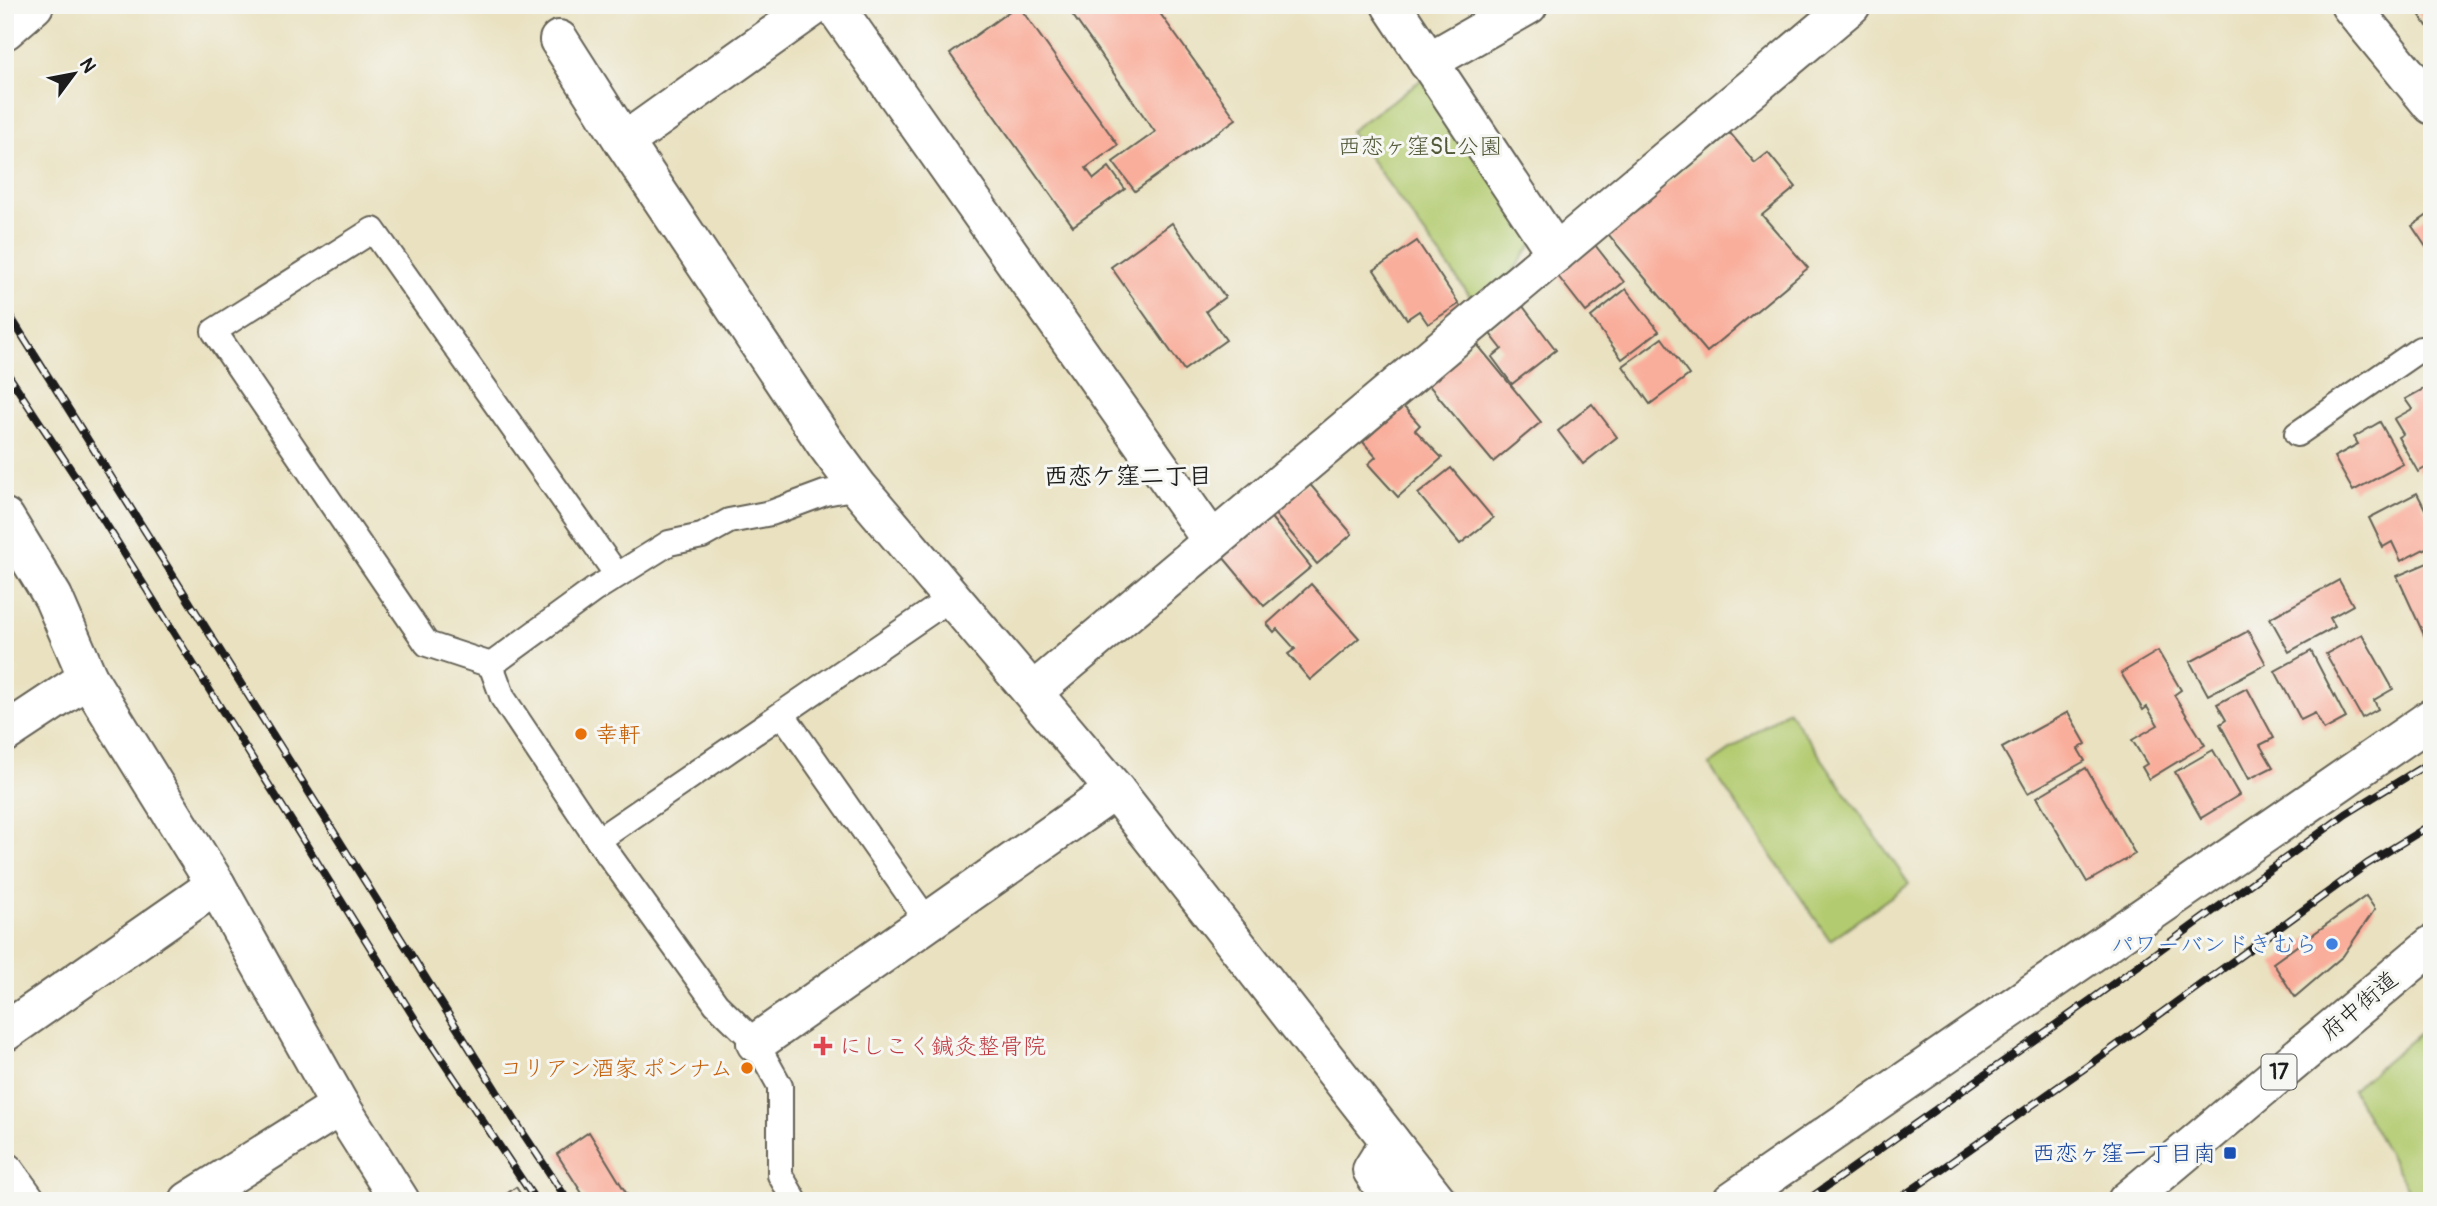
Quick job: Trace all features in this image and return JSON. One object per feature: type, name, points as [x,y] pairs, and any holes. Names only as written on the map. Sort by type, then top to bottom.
[{"type":"street","points":[[624,142],[816,5]]},
{"type":"street","points":[[834,5],[1212,541]]},
{"type":"street","points":[[1391,5],[1556,253]]},
{"type":"street","points":[[1429,62],[1528,5]]},
{"type":"street","points":[[1033,692],[1852,5]]},
{"type":"street","points":[[2350,5],[2432,105]]},
{"type":"street","points":[[559,40],[826,444],[858,487],[1115,790],[1437,1201]]},
{"type":"street","points":[[5,518],[53,597],[88,678],[215,884],[340,1106],[400,1201]]},
{"type":"street","points":[[5,733],[88,678]]},
{"type":"street","points":[[1732,1201],[2432,718]]},
{"type":"street","points":[[757,1043],[1115,790]]},
{"type":"street","points":[[5,1032],[215,884]]},
{"type":"street","name":"府中街道","points":[[2127,1201],[2432,945]]},
{"type":"street","points":[[189,1201],[340,1106]]},
{"type":"street","points":[[1390,1141],[1372,1171],[1392,1201]]},
{"type":"street","points":[[5,1172],[26,1201]]},
{"type":"lane","points":[[491,665],[427,644],[214,331],[373,230],[617,575]]},
{"type":"lane","points":[[2297,434],[2420,349]]},
{"type":"lane","points":[[491,665],[617,575],[669,543],[702,536],[729,521],[771,513],[825,493],[858,487]]},
{"type":"lane","points":[[598,840],[952,597]]},
{"type":"lane","points":[[491,665],[503,698],[598,840],[716,1004],[757,1043],[780,1086],[780,1175],[795,1201]]},
{"type":"lane","points":[[782,715],[928,922]]},
{"type":"green space","name":"西恋ヶ窪SL公園","points":[[1434,71],[1541,232],[1483,314],[1350,131]]},
{"type":"green space","points":[[1788,710],[1909,884],[1830,940],[1709,765]]},
{"type":"green space","points":[[2432,1023],[2432,1201],[2415,1201],[2352,1090]]},
{"type":"building","points":[[944,5],[958,5],[948,12]]},
{"type":"building","points":[[1018,5],[1118,145],[1086,168],[1094,179],[1109,167],[1125,189],[1073,226],[950,54]]},
{"type":"building","points":[[1154,5],[1236,119],[1135,191],[1113,162],[1155,132],[1067,7]]},
{"type":"building","points":[[2413,5],[2432,5],[2432,22],[2427,26]]},
{"type":"building","points":[[1730,133],[1755,163],[1768,153],[1796,187],[1762,215],[1808,268],[1707,352],[1608,234]]},
{"type":"building","points":[[2432,212],[2432,256],[2412,226]]},
{"type":"building","points":[[1172,223],[1225,297],[1206,311],[1226,340],[1184,370],[1111,267]]},
{"type":"building","points":[[1417,241],[1459,304],[1428,324],[1419,311],[1407,319],[1374,270]]},
{"type":"building","points":[[1595,245],[1624,282],[1586,312],[1557,275]]},
{"type":"building","points":[[1626,289],[1659,331],[1622,359],[1591,317]]},
{"type":"building","points":[[1522,305],[1556,350],[1512,384],[1492,357],[1502,349],[1488,331]]},
{"type":"building","points":[[1662,338],[1689,375],[1650,404],[1623,366]]},
{"type":"building","points":[[1476,343],[1541,422],[1493,462],[1427,383]]},
{"type":"building","points":[[2425,388],[2432,399],[2432,464],[2418,472],[2398,437],[2403,434],[2394,419],[2412,409],[2405,399]]},
{"type":"building","points":[[1592,404],[1617,437],[1583,464],[1558,431]]},
{"type":"building","points":[[1403,406],[1420,425],[1415,430],[1442,458],[1398,497],[1368,464],[1376,457],[1363,442]]},
{"type":"building","points":[[2380,422],[2403,464],[2353,491],[2334,457],[2358,444],[2354,437]]},
{"type":"building","points":[[1451,468],[1493,518],[1460,544],[1418,494]]},
{"type":"building","points":[[1308,482],[1352,534],[1317,564],[1273,512]]},
{"type":"building","points":[[2417,493],[2432,523],[2432,545],[2401,561],[2392,542],[2383,547],[2369,518]]},
{"type":"building","points":[[1269,515],[1311,567],[1264,606],[1223,557]]},
{"type":"building","points":[[2432,561],[2432,644],[2429,646],[2397,576]]},
{"type":"building","points":[[2339,580],[2353,605],[2330,618],[2335,627],[2289,652],[2270,618]]},
{"type":"building","points":[[1311,584],[1359,638],[1310,680],[1288,654],[1295,649],[1277,629],[1274,632],[1267,624]]},
{"type":"building","points":[[2248,631],[2266,664],[2208,695],[2190,662]]},
{"type":"building","points":[[2362,634],[2393,689],[2374,700],[2378,709],[2362,718],[2326,654]]},
{"type":"building","points":[[2158,651],[2181,690],[2174,695],[2205,745],[2149,779],[2142,767],[2147,764],[2132,740],[2158,725],[2147,707],[2143,710],[2121,673]]},
{"type":"building","points":[[2311,651],[2346,718],[2324,730],[2315,713],[2301,720],[2275,671]]},
{"type":"building","points":[[2247,688],[2274,738],[2260,745],[2273,767],[2249,779],[2220,724],[2226,720],[2217,704]]},
{"type":"building","points":[[2068,712],[2086,744],[2078,749],[2085,761],[2028,793],[2002,748]]},
{"type":"building","points":[[2213,750],[2239,795],[2201,818],[2175,772]]},
{"type":"building","points":[[2086,768],[2135,854],[2087,882],[2037,797]]},
{"type":"building","points":[[2366,896],[2375,909],[2343,956],[2295,997],[2273,963]]},
{"type":"building","points":[[589,1132],[631,1201],[587,1201],[557,1154]]},
{"type":"building","points":[[516,1187],[525,1201],[497,1201]]},
{"type":"railway","points":[[5,308],[568,1201]]},
{"type":"railway","points":[[5,370],[89,497],[420,1027],[536,1201]]},
{"type":"railway","points":[[1806,1201],[2095,997],[2346,814],[2432,761]]},
{"type":"railway","points":[[1896,1201],[2367,864],[2432,824]]},
{"type":"place","name":"幸軒","points":[[581,734]]},
{"type":"place","name":"パワーバンドきむら","points":[[2332,944]]},
{"type":"place","name":"にしこく鍼灸整骨院","points":[[823,1046]]},
{"type":"place","name":"コリアン酒家 ポンナム","points":[[747,1068]]},
{"type":"place","name":"西恋ヶ窪一丁目南","points":[[2230,1153]]},
{"type":"district","name":"西恋ケ窪二丁目","points":[[1128,476]]}]
